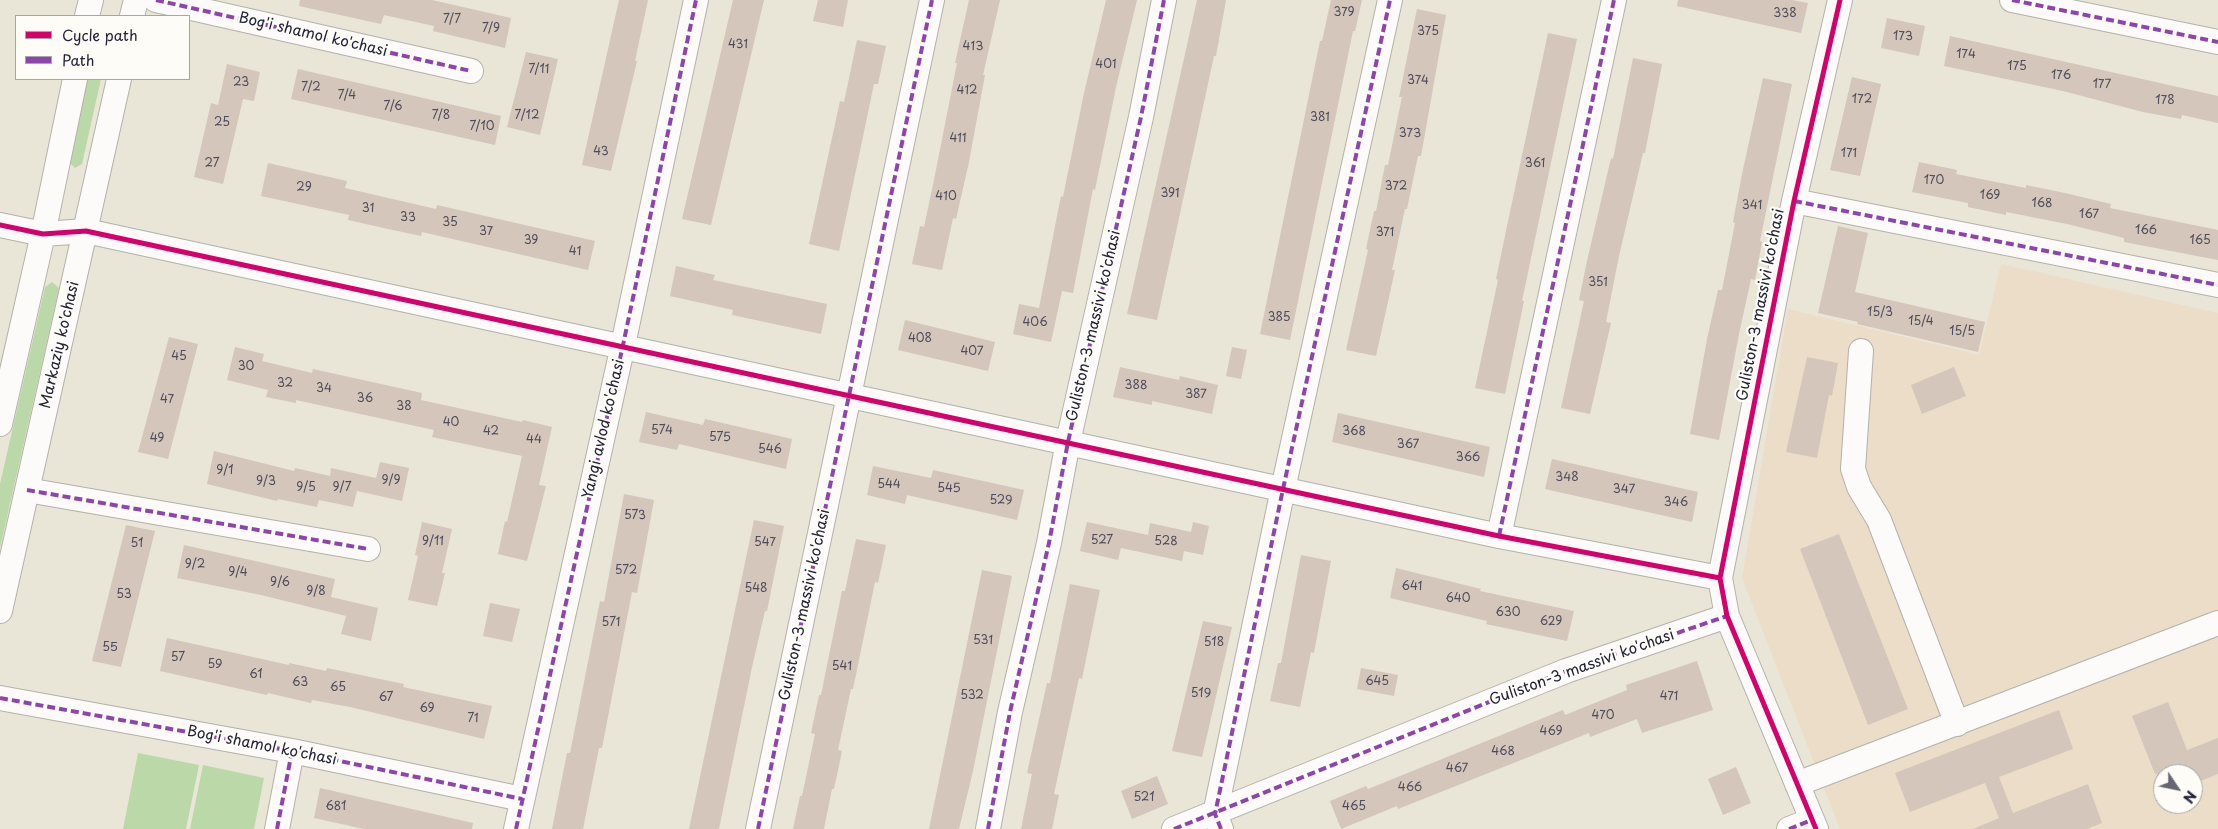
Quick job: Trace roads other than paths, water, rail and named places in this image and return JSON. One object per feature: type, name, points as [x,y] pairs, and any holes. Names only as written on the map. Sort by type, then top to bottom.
[{"type":"street","points":[[87,15],[91,0]]},
{"type":"street","points":[[132,15],[136,0]]},
{"type":"street","name":"Bog'i shamol ko'chasi","points":[[156,0],[471,71]]},
{"type":"street","name":"Yangi avlod ko'chasi","points":[[516,829],[623,345],[696,0]]},
{"type":"street","name":"Guliston-3 massivi ko'chasi","points":[[758,829],[932,0]]},
{"type":"street","name":"Guliston-3 massivi ko'chasi","points":[[988,829],[1010,712],[1049,543],[1068,442],[1164,0]]},
{"type":"street","points":[[1218,821],[1283,489],[1390,0]]},
{"type":"street","points":[[1499,536],[1614,0]]},
{"type":"street","name":"Guliston-3 massivi ko'chasi","points":[[1174,829],[1218,821],[1566,671],[1727,616],[1720,578],[1794,201],[1840,0]]},
{"type":"street","points":[[2012,0],[2218,42]]},
{"type":"street","points":[[0,424],[43,234],[75,80]]},
{"type":"street","name":"Markaziy ko'chasi","points":[[0,611],[119,80]]},
{"type":"street","name":"Guliston-3 massivi ko'chasi","points":[[1794,201],[2218,285]]},
{"type":"street","points":[[0,224],[43,234],[86,230],[1499,536],[1720,578]]},
{"type":"street","points":[[1861,351],[1853,469],[1859,487],[1879,520],[1957,724]]},
{"type":"street","points":[[27,490],[368,549]]},
{"type":"street","points":[[1727,616],[1814,824],[1789,829]]},
{"type":"street","points":[[1797,784],[2218,624]]},
{"type":"street","name":"Bog'i shamol ko'chasi","points":[[0,698],[292,751],[522,799]]},
{"type":"street","points":[[277,829],[292,751]]}]
